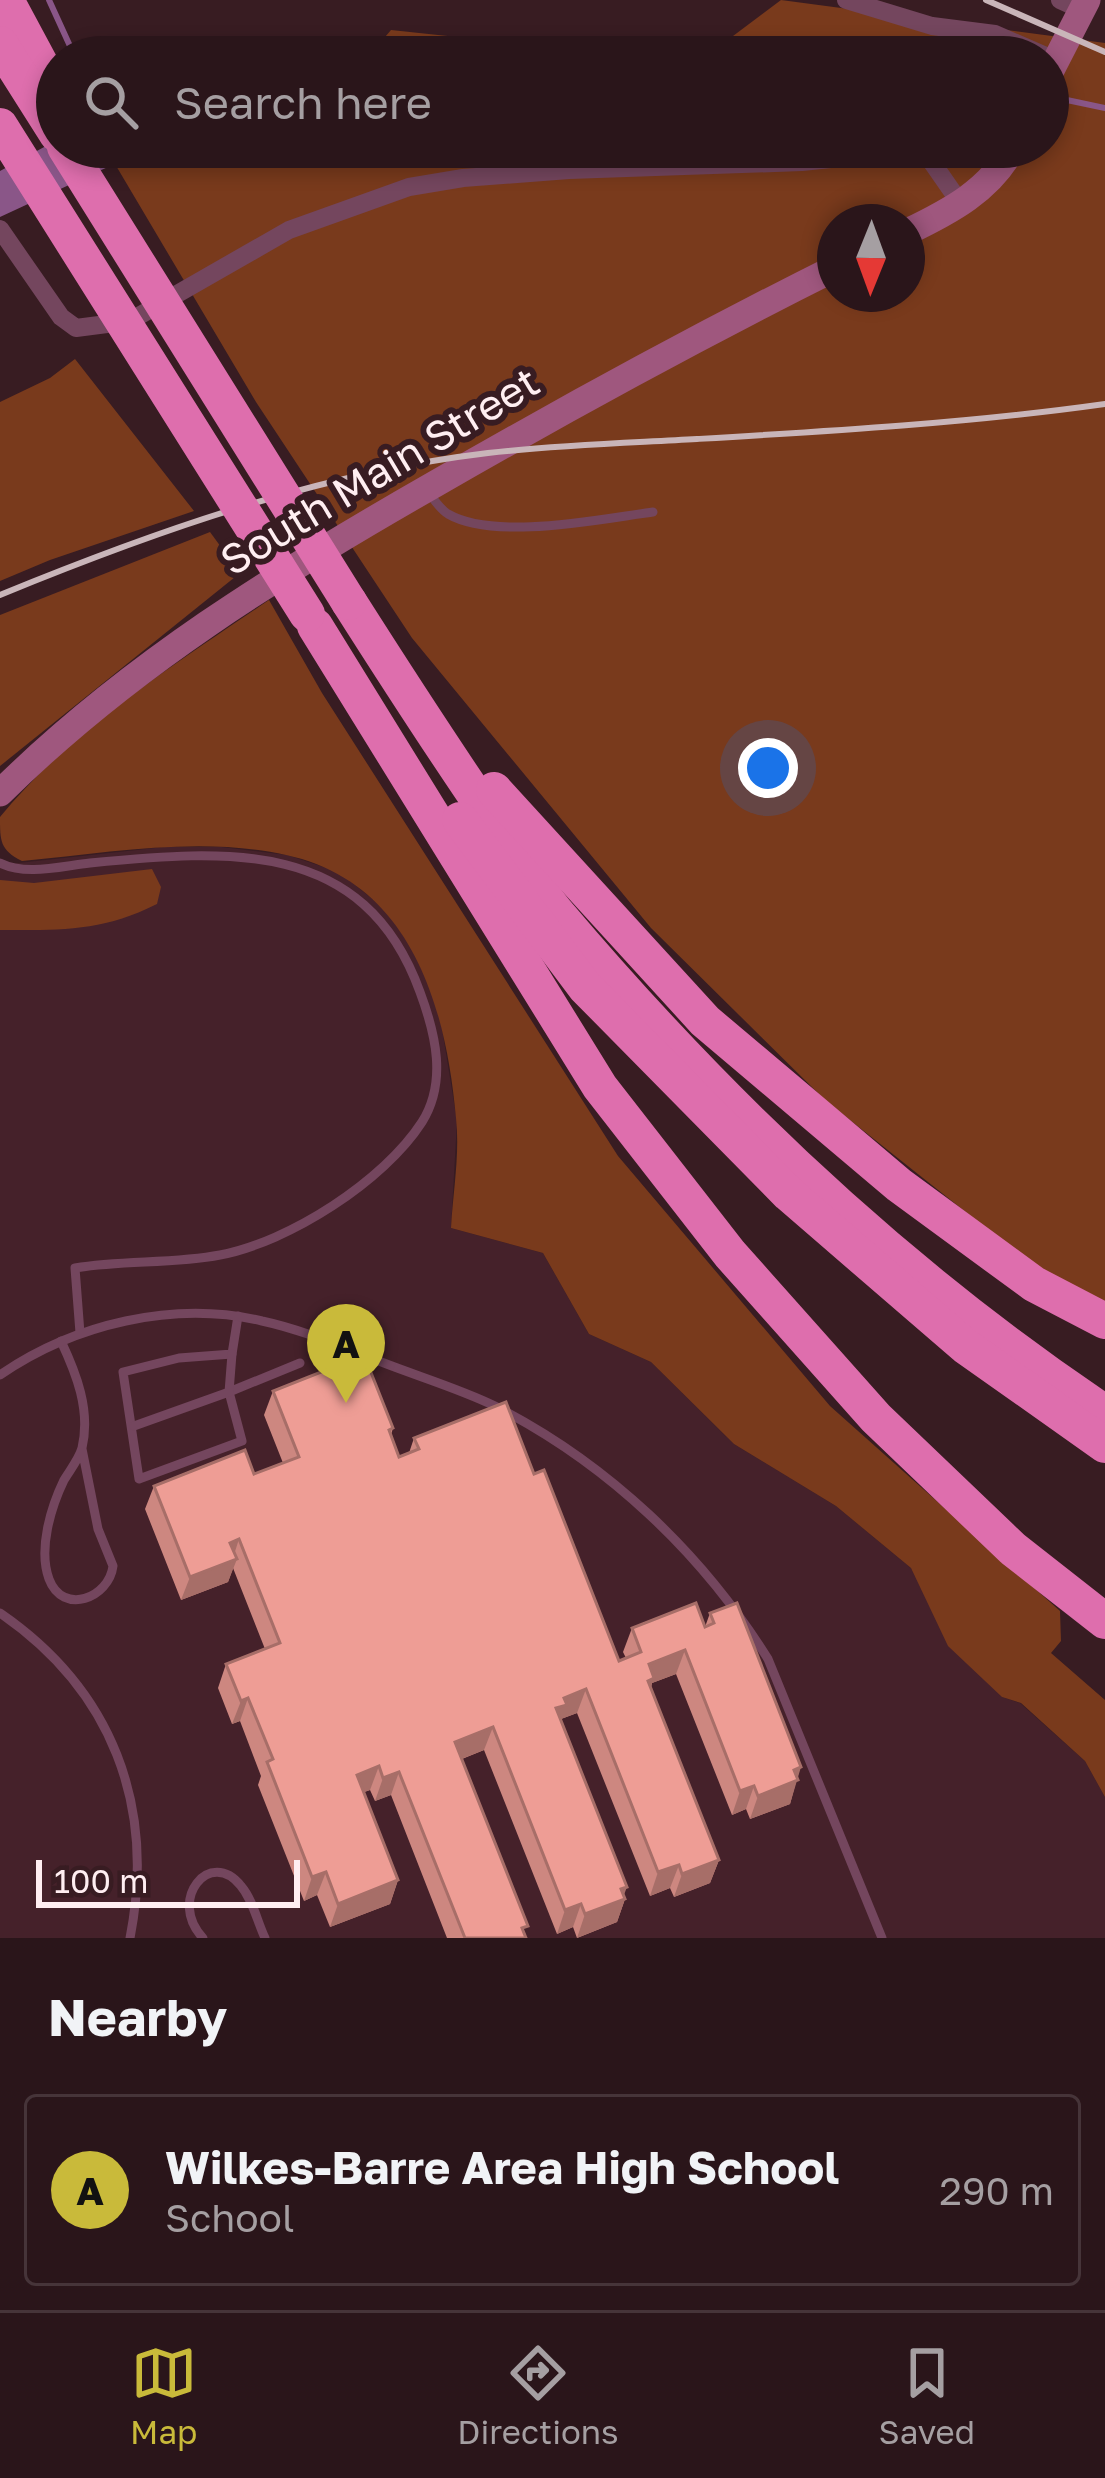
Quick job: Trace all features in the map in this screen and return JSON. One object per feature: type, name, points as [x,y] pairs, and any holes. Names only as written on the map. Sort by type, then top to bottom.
[{"type":"highway","points":[[6,0],[36,56]]},
{"type":"highway","points":[[0,44],[36,101]]},
{"type":"highway","points":[[0,126],[600,1087],[730,1254],[876,1418],[1013,1549],[1105,1621]]},
{"type":"highway","points":[[78,168],[448,758],[554,909],[711,1080],[902,1261],[1105,1413]]},
{"type":"highway","points":[[96,168],[198,356]]},
{"type":"highway","points":[[349,602],[479,774],[705,1021],[899,1185],[1034,1283],[1105,1322]]},
{"type":"highway","points":[[311,620],[585,987],[789,1194],[964,1346],[1105,1445]]},
{"type":"main road","points":[[1064,36],[1076,3]]},
{"type":"main road","points":[[925,223],[961,204],[998,168]]},
{"type":"main road","name":"South Main Street","points":[[0,794],[86,713],[189,634],[282,572],[626,374],[817,277]]},
{"type":"street","points":[[846,0],[932,26],[998,36]]},
{"type":"street","points":[[0,229],[61,317],[76,328],[130,321],[290,230],[410,188],[463,178],[627,168]]},
{"type":"street","points":[[936,168],[961,204]]},
{"type":"lane","points":[[426,489],[443,512],[465,521],[506,526],[653,512]]},
{"type":"lane","points":[[0,863],[28,870],[219,855],[269,861],[326,879],[381,918],[417,983],[432,1032],[437,1094],[415,1133],[382,1170],[310,1218],[226,1254],[75,1268],[80,1333]]},
{"type":"lane","points":[[0,1375],[80,1333],[207,1313],[238,1316],[316,1337],[493,1405],[602,1477],[681,1545],[734,1607],[768,1658],[882,1938]]},
{"type":"lane","points":[[232,1354],[179,1358],[124,1372],[139,1480],[242,1441],[230,1392],[238,1316]]},
{"type":"lane","points":[[61,1341],[79,1379],[82,1449],[98,1529],[113,1566],[104,1589],[91,1599],[73,1599],[58,1592],[49,1579],[46,1535],[64,1482],[82,1449]]},
{"type":"lane","points":[[134,1426],[300,1363]]},
{"type":"lane","points":[[0,1612],[65,1668],[92,1702],[116,1750],[132,1797],[138,1847],[138,1898],[130,1938]]},
{"type":"lane","points":[[203,1938],[188,1913],[188,1896],[196,1882],[222,1873],[237,1880],[247,1894],[265,1938]]},
{"type":"shaded area","points":[[781,0],[1052,36],[733,36]]},
{"type":"shaded area","points":[[391,30],[448,36],[386,36]]},
{"type":"shaded area","points":[[1069,38],[1105,43],[1105,1303],[1030,1263],[826,1101],[651,928],[412,638],[256,402],[117,168],[1069,168]]},
{"type":"shaded area","points":[[36,151],[36,168],[106,168],[0,217],[0,171]]},
{"type":"shaded area","points":[[75,359],[194,511],[0,581],[0,402],[50,378]]},
{"type":"shaded area","points":[[210,532],[240,573],[0,766],[0,615]]},
{"type":"shaded area","points":[[269,600],[322,693],[618,1156],[830,1406],[1060,1611],[1061,1641],[1051,1653],[1105,1700],[1105,1797],[1085,1761],[1021,1703],[1002,1697],[948,1646],[911,1568],[836,1506],[734,1444],[651,1362],[589,1334],[543,1253],[451,1228],[457,1132],[443,1033],[414,955],[392,921],[364,892],[329,869],[254,849],[154,848],[22,861],[5,849],[0,817],[60,754],[127,699]]},
{"type":"shaded area","points":[[164,847],[222,847],[287,855],[339,872],[386,910],[412,948],[438,1004],[457,1121],[451,1228],[543,1253],[589,1334],[651,1362],[734,1444],[836,1506],[911,1568],[927,1597],[1002,1697],[1020,1703],[1085,1761],[1105,1797],[1105,1938],[0,1938],[0,865]]},
{"type":"shaded area","points":[[152,869],[161,887],[157,904],[137,913],[80,927],[0,930],[0,880],[34,883]]},
{"type":"building","points":[[364,1355],[393,1428],[389,1430],[399,1457],[419,1449],[414,1438],[506,1402],[534,1474],[544,1470],[619,1661],[641,1652],[632,1628],[696,1603],[705,1627],[714,1623],[710,1613],[737,1603],[801,1767],[794,1770],[798,1780],[758,1796],[754,1786],[740,1791],[685,1650],[649,1664],[654,1678],[648,1681],[719,1860],[682,1874],[679,1865],[658,1872],[586,1689],[564,1698],[567,1705],[556,1708],[627,1887],[621,1889],[625,1899],[585,1914],[581,1904],[565,1910],[493,1727],[455,1742],[528,1926],[522,1928],[526,1938],[465,1938],[399,1772],[383,1778],[379,1766],[357,1775],[398,1880],[338,1904],[326,1872],[312,1877],[267,1762],[273,1759],[248,1698],[241,1701],[226,1664],[280,1643],[239,1539],[230,1543],[237,1559],[190,1577],[154,1486],[245,1450],[254,1474],[299,1457],[273,1391]]},
{"type":"waterway","points":[[49,0],[65,36]]},
{"type":"waterway","points":[[1069,100],[1105,108]]},
{"type":"railway","points":[[986,0],[1068,36]]},
{"type":"railway","points":[[1069,36],[1105,52]]},
{"type":"railway","points":[[0,595],[240,508],[425,462],[540,448],[901,426],[1105,404]]},
{"type":"place","name":"Wilkes-Barre Area High School","points":[[346,1403]]}]
